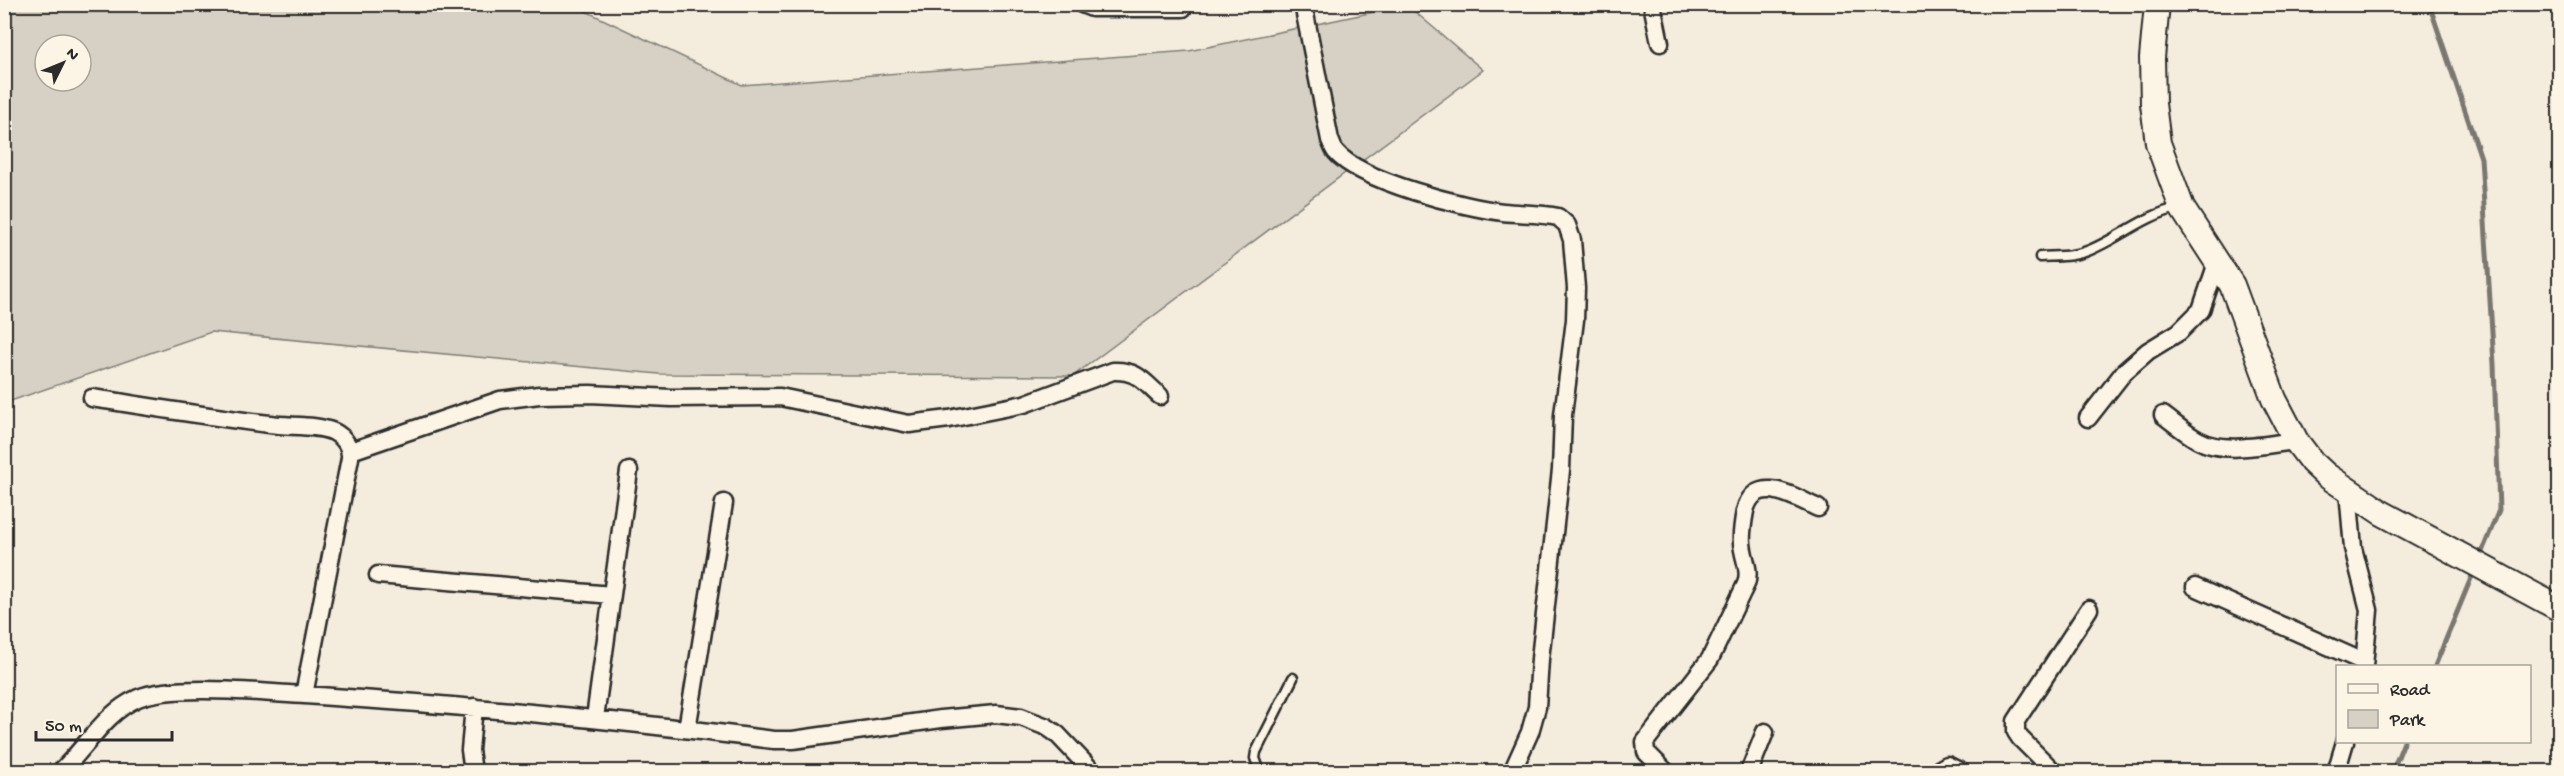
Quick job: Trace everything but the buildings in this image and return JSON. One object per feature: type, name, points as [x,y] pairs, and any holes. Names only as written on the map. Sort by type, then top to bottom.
[{"type":"main road","points":[[2157,4],[2152,58],[2158,143],[2182,208],[2218,261],[2239,299],[2251,342],[2274,399],[2295,441],[2312,462],[2348,491],[2382,513],[2554,607]]},
{"type":"street","points":[[1082,4],[1092,8],[1183,8]]},
{"type":"street","points":[[1303,4],[1330,140],[1336,152],[1347,161],[1372,174],[1424,195],[1467,207],[1558,217],[1567,225],[1572,240],[1576,288],[1575,320],[1563,415],[1560,481],[1540,659],[1537,707],[1530,732],[1512,771]]},
{"type":"street","points":[[1652,4],[1660,43]]},
{"type":"street","points":[[2088,418],[2124,372],[2148,351],[2179,332],[2201,310],[2218,261]]},
{"type":"street","points":[[351,451],[500,400],[539,394],[671,398],[780,397],[909,424],[949,419],[1024,404],[1113,371],[1127,370],[1160,396]]},
{"type":"street","points":[[92,398],[272,425],[322,429],[334,432],[341,437],[351,451],[304,695]]},
{"type":"street","points":[[2163,415],[2198,440],[2212,446],[2241,447],[2295,441]]},
{"type":"street","points":[[594,718],[629,471]]},
{"type":"street","points":[[1666,771],[1646,752],[1645,742],[1710,659],[1746,584],[1748,573],[1741,534],[1749,498],[1755,493],[1769,490],[1792,496],[1818,508]]},
{"type":"street","points":[[2195,587],[2364,664],[2369,610],[2353,548],[2348,491]]},
{"type":"street","points":[[687,729],[724,503]]},
{"type":"street","points":[[378,575],[612,595]]},
{"type":"street","points":[[2054,771],[2020,738],[2016,732],[2016,721],[2089,609]]},
{"type":"street","points":[[60,771],[118,708],[140,697],[153,694],[228,690],[474,707],[594,718],[774,740],[793,740],[996,714],[1022,717],[1047,727],[1057,734],[1093,771]]},
{"type":"street","points":[[473,771],[470,750],[474,707]]},
{"type":"street","points":[[1749,771],[1765,732]]},
{"type":"street","points":[[2336,771],[2344,743]]},
{"type":"street","points":[[1935,771],[1947,765],[1961,771]]},
{"type":"lane","points":[[2040,257],[2088,251],[2154,214],[2182,208]]},
{"type":"lane","points":[[1260,771],[1255,758],[1256,752],[1293,678]]},
{"type":"green space","points":[[4,5],[573,5],[742,85],[1189,51],[1407,5],[1483,70],[1073,376],[659,374],[211,332],[5,403]]},
{"type":"waterway","points":[[2429,4],[2481,158],[2494,364],[2499,510],[2479,559]]},
{"type":"waterway","points":[[2435,665],[2474,571]]},
{"type":"waterway","points":[[2392,772],[2404,743]]},
{"type":"railway","points":[[2552,4],[2560,12]]}]
